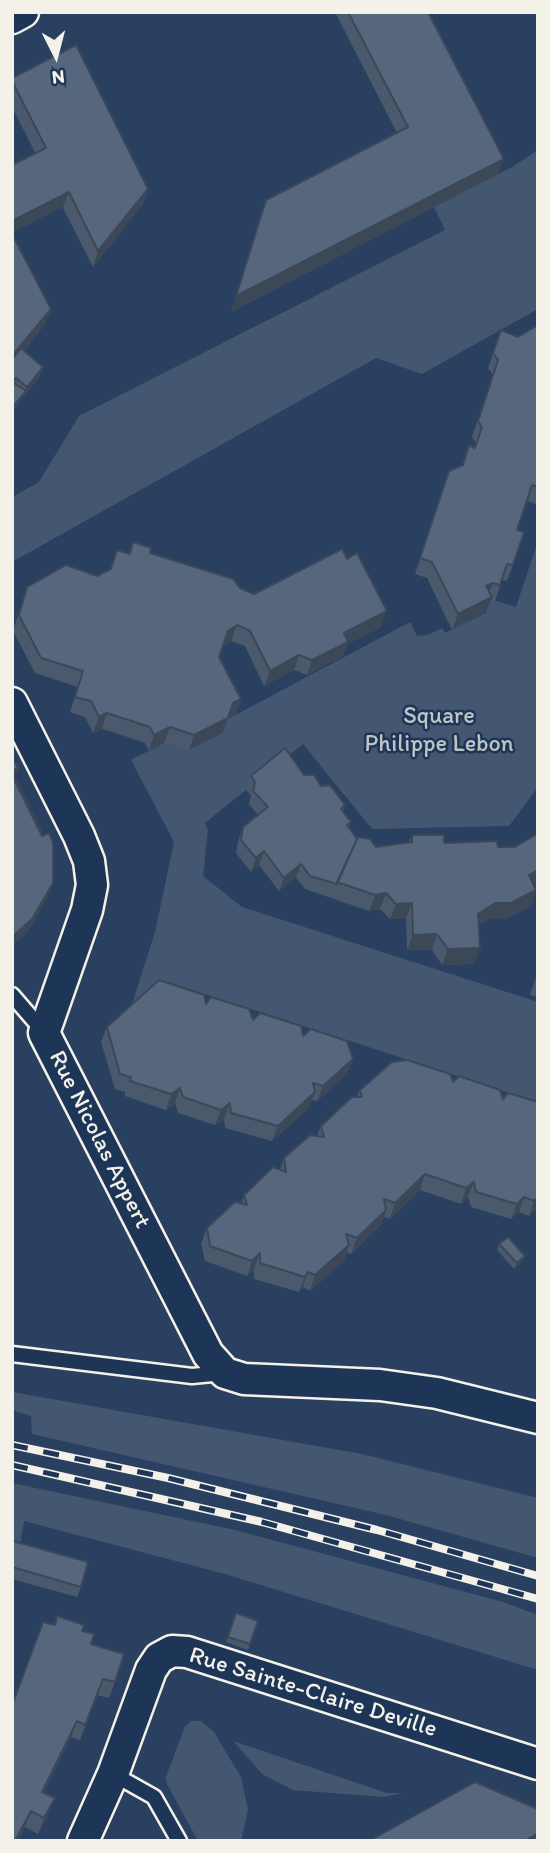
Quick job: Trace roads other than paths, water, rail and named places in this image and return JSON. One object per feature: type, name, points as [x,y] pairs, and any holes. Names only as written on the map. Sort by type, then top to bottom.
[{"type":"street","points":[[12,18],[23,12]]},
{"type":"street","name":"Rue Nicolas Appert","points":[[12,703],[79,836],[89,861],[92,884],[87,910],[44,1033],[208,1354],[225,1373]]},
{"type":"street","points":[[225,1373],[244,1378],[380,1385],[437,1393],[537,1416]]},
{"type":"street","name":"Rue Sainte-Claire Deville","points":[[83,1841],[113,1774],[151,1670],[159,1658],[172,1651],[187,1652],[538,1764]]},
{"type":"lane","points":[[12,995],[44,1033]]},
{"type":"lane","points":[[12,1354],[192,1376],[225,1373]]},
{"type":"lane","points":[[113,1774],[154,1797],[179,1841]]},
{"type":"railway","points":[[12,1445],[168,1478],[377,1530],[538,1576]]},
{"type":"railway","points":[[12,1465],[262,1522],[538,1599]]},
{"type":"park label","name":"Square Philippe Lebon","points":[[439,731]]}]
